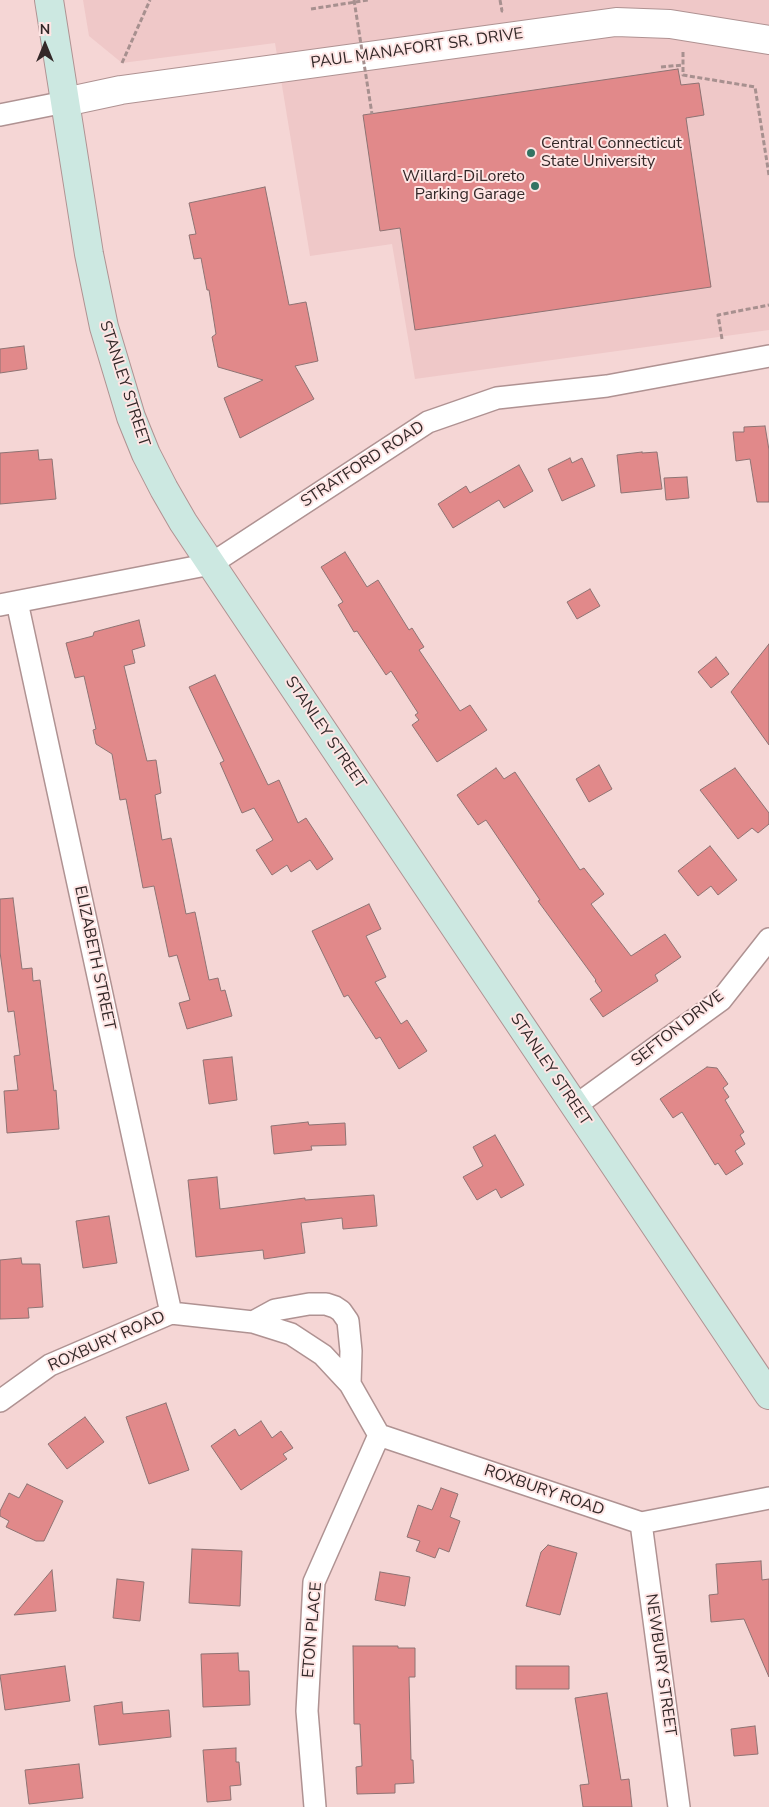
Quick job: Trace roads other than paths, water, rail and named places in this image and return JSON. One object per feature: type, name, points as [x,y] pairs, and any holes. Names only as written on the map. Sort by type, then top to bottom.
[{"type":"main road","name":"STANLEY STREET","points":[[49,0],[93,276],[106,336],[138,436],[155,472],[183,522],[769,1395]]},
{"type":"street","name":"PAUL MANAFORT SR. DRIVE","points":[[65,102],[120,90],[616,22],[670,24],[769,40]]},
{"type":"street","points":[[0,115],[65,102]]},
{"type":"street","name":"STRATFORD ROAD","points":[[9,603],[211,564],[428,422],[497,398],[607,386],[769,356]]},
{"type":"street","name":"ELIZABETH STREET","points":[[9,603],[171,1313]]},
{"type":"street","name":"SEFTON DRIVE","points":[[575,1106],[721,1000],[769,939]]},
{"type":"street","points":[[253,1322],[275,1310],[309,1304],[326,1304],[336,1307],[348,1321],[351,1351],[350,1384]]},
{"type":"street","name":"ROXBURY ROAD","points":[[0,1401],[50,1365],[171,1313],[253,1322],[290,1334],[323,1355],[350,1384],[379,1435],[641,1523],[769,1498]]},
{"type":"street","name":"ETON PLACE","points":[[315,1807],[307,1712],[314,1582],[379,1435]]},
{"type":"street","name":"NEWBURY STREET","points":[[641,1523],[679,1807]]},
{"type":"place","name":"Central Connecticut State University","points":[[531,153]]},
{"type":"place","name":"Willard-DiLoreto Parking Garage","points":[[535,186]]}]
